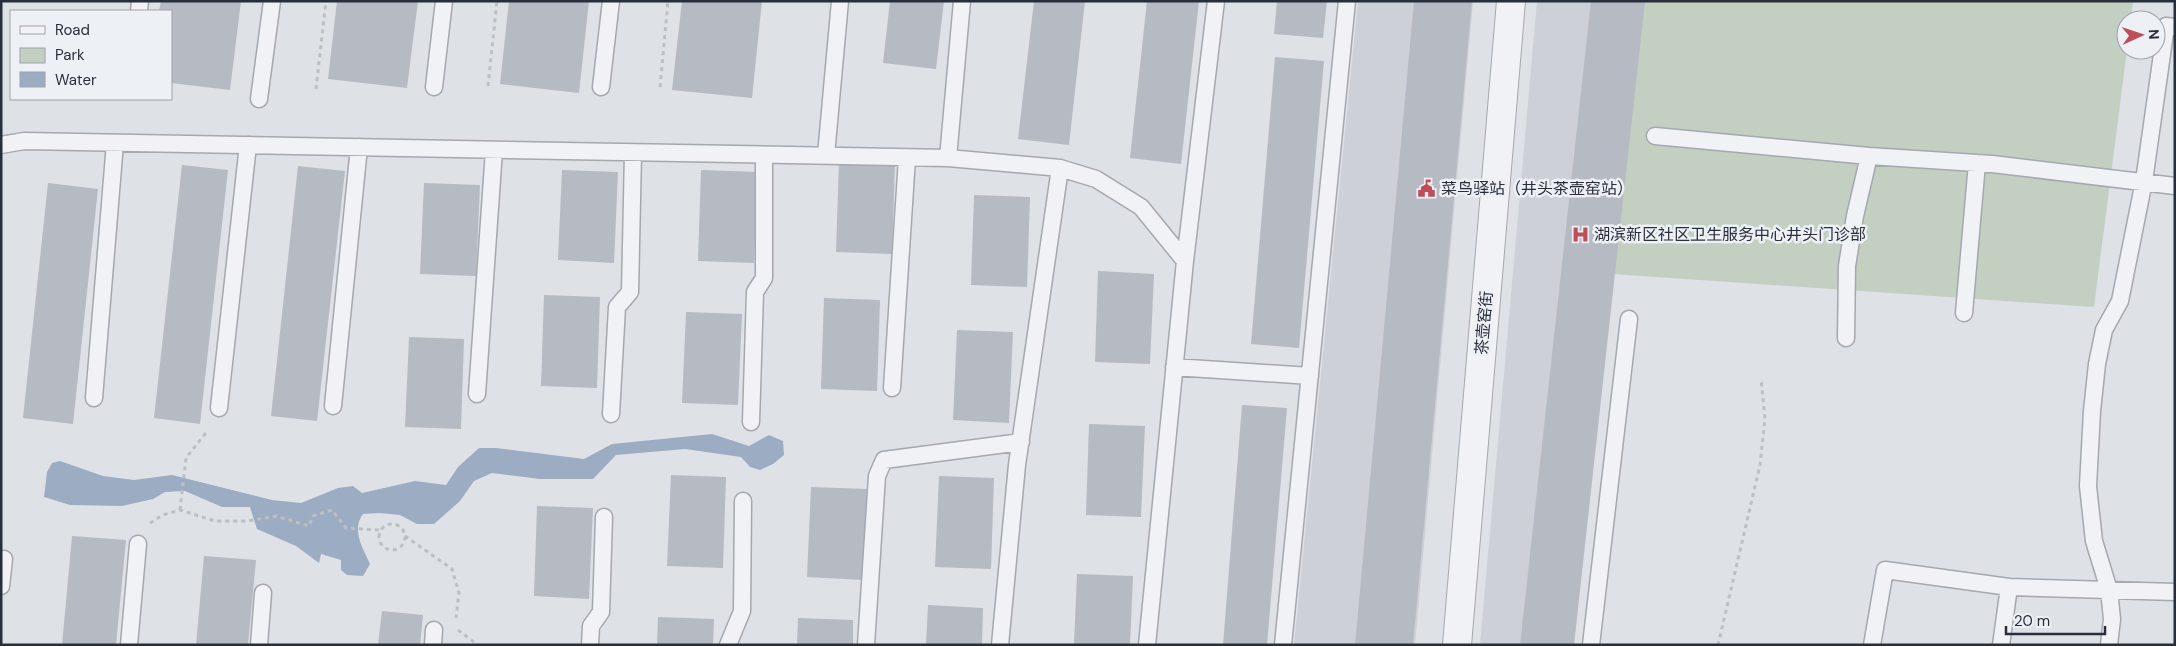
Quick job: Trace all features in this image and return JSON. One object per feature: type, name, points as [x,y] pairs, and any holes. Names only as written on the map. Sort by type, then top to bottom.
[{"type":"street","name":"茶壶窑街","points":[[1457,645],[1511,1]]},
{"type":"lane","points":[[259,99],[272,1]]},
{"type":"lane","points":[[434,87],[444,1]]},
{"type":"lane","points":[[601,87],[611,1]]},
{"type":"lane","points":[[826,155],[840,1]]},
{"type":"lane","points":[[948,158],[962,1]]},
{"type":"lane","points":[[1147,645],[1185,261],[1216,1]]},
{"type":"lane","points":[[1283,645],[1347,1]]},
{"type":"lane","points":[[2109,645],[2112,619],[2109,590],[2094,541],[2088,486],[2092,411],[2097,364],[2104,330],[2120,301],[2144,181],[2166,26],[2175,27]]},
{"type":"lane","points":[[1656,136],[1869,156],[1977,163],[2175,186]]},
{"type":"lane","points":[[1,145],[24,142],[115,143],[826,155],[948,158],[1060,168],[1096,180],[1141,207],[1185,261]]},
{"type":"lane","points":[[94,398],[115,143]]},
{"type":"lane","points":[[219,408],[248,145]]},
{"type":"lane","points":[[333,406],[358,147]]},
{"type":"lane","points":[[477,394],[494,150]]},
{"type":"lane","points":[[611,414],[617,307],[630,292],[633,153]]},
{"type":"lane","points":[[751,422],[755,292],[764,278],[764,155]]},
{"type":"lane","points":[[1846,338],[1847,266],[1855,216],[1869,156]]},
{"type":"lane","points":[[892,388],[907,158]]},
{"type":"lane","points":[[1964,313],[1977,163]]},
{"type":"lane","points":[[1000,645],[1020,442],[1060,168]]},
{"type":"lane","points":[[1591,645],[1629,319]]},
{"type":"lane","points":[[1174,367],[1310,376]]},
{"type":"lane","points":[[866,645],[877,476],[884,460],[1020,442]]},
{"type":"lane","points":[[728,645],[742,611],[742,501]]},
{"type":"lane","points":[[590,645],[591,626],[601,612],[604,517]]},
{"type":"lane","points":[[129,645],[138,544]]},
{"type":"lane","points":[[1,586],[4,559]]},
{"type":"lane","points":[[1872,645],[1886,570],[2009,587],[2175,592]]},
{"type":"lane","points":[[2001,645],[2009,587]]},
{"type":"lane","points":[[259,645],[263,593]]},
{"type":"path","points":[[316,89],[326,1]]},
{"type":"path","points":[[488,86],[497,1]]},
{"type":"path","points":[[660,87],[668,1]]},
{"type":"path","points":[[1718,645],[1760,465],[1765,419],[1761,379]]},
{"type":"path","points":[[180,510],[186,458],[195,444],[211,427],[219,408]]},
{"type":"path","points":[[138,544],[145,526],[163,515],[180,510],[215,521],[248,521],[276,516],[309,526],[313,516],[332,510],[346,528],[381,530],[387,525],[395,524],[403,528],[405,536],[400,548],[391,551],[387,550],[380,543],[381,530]]},
{"type":"path","points":[[405,536],[452,569],[459,593],[456,619]]},
{"type":"path","points":[[455,628],[478,645]]},
{"type":"shaded area","points":[[1358,1],[1473,1],[1415,645],[1294,645]]},
{"type":"shaded area","points":[[1537,1],[1626,1],[1559,645],[1480,645]]},
{"type":"green space","points":[[1626,1],[2133,1],[2132,10],[2116,10],[2116,60],[2126,60],[2094,307],[1598,273]]},
{"type":"water","points":[[712,434],[749,446],[769,435],[783,441],[784,455],[773,464],[760,470],[750,467],[741,457],[685,449],[616,455],[593,479],[540,479],[492,473],[474,481],[460,501],[434,524],[417,524],[400,515],[363,514],[358,526],[358,533],[370,564],[363,576],[347,575],[341,570],[341,560],[321,554],[319,563],[296,546],[257,529],[250,507],[222,507],[185,491],[165,492],[153,499],[122,506],[70,505],[44,497],[47,472],[52,463],[60,461],[103,476],[134,480],[172,475],[272,500],[301,503],[338,488],[353,486],[362,493],[415,481],[446,485],[458,467],[479,448],[496,448],[584,459],[612,444]]},
{"type":"building","points":[[161,1],[241,1],[230,90],[172,83],[172,10],[159,10]]},
{"type":"building","points":[[337,1],[418,1],[407,88],[328,79]]},
{"type":"building","points":[[509,1],[589,1],[579,93],[500,84]]},
{"type":"building","points":[[682,1],[762,1],[752,98],[672,90]]},
{"type":"building","points":[[890,1],[944,1],[936,69],[883,63]]},
{"type":"building","points":[[1034,1],[1085,1],[1069,145],[1018,139]]},
{"type":"building","points":[[1147,1],[1199,1],[1181,164],[1130,158]]},
{"type":"building","points":[[1277,1],[1327,1],[1323,38],[1274,34]]},
{"type":"building","points":[[1414,1],[1472,1],[1413,645],[1355,645]]},
{"type":"building","points":[[1591,1],[1645,1],[1574,645],[1520,645]]},
{"type":"building","points":[[1275,57],[1324,61],[1299,348],[1251,344]]},
{"type":"building","points":[[839,162],[895,164],[892,254],[836,252]]},
{"type":"building","points":[[182,165],[228,170],[200,424],[154,418]]},
{"type":"building","points":[[298,166],[345,171],[317,421],[271,416]]},
{"type":"building","points":[[562,170],[618,172],[614,263],[558,260]]},
{"type":"building","points":[[701,170],[758,172],[754,263],[698,261]]},
{"type":"building","points":[[48,183],[98,189],[73,424],[23,418]]},
{"type":"building","points":[[424,183],[480,185],[476,276],[420,274]]},
{"type":"building","points":[[974,195],[1030,197],[1027,287],[971,285]]},
{"type":"building","points":[[1098,271],[1154,274],[1150,364],[1095,362]]},
{"type":"building","points":[[544,295],[600,297],[597,388],[541,386]]},
{"type":"building","points":[[824,298],[880,300],[877,391],[821,389]]},
{"type":"building","points":[[686,312],[742,314],[738,405],[682,403]]},
{"type":"building","points":[[957,330],[1013,332],[1009,423],[953,420]]},
{"type":"building","points":[[409,337],[464,339],[461,429],[405,427]]},
{"type":"building","points":[[1242,405],[1287,408],[1267,645],[1223,645]]},
{"type":"building","points":[[1089,424],[1145,426],[1141,517],[1086,515]]},
{"type":"building","points":[[671,475],[726,477],[723,568],[667,566]]},
{"type":"building","points":[[939,476],[994,478],[991,569],[935,567]]},
{"type":"building","points":[[811,487],[867,489],[863,580],[807,577]]},
{"type":"building","points":[[537,506],[593,508],[589,599],[534,596]]},
{"type":"building","points":[[72,536],[126,540],[116,645],[62,645]]},
{"type":"building","points":[[204,556],[256,560],[248,645],[196,645]]},
{"type":"building","points":[[1077,574],[1133,576],[1130,645],[1074,645]]},
{"type":"building","points":[[928,605],[983,608],[982,645],[926,645]]},
{"type":"building","points":[[382,611],[423,615],[420,645],[378,645]]},
{"type":"building","points":[[658,617],[714,619],[713,645],[657,645]]},
{"type":"building","points":[[798,618],[853,620],[853,645],[797,645]]},
{"type":"place","name":"菜鸟驿站（井头茶壶窑站）","points":[[1427,188]]},
{"type":"place","name":"湖滨新区社区卫生服务中心井头门诊部","points":[[1580,234]]}]
